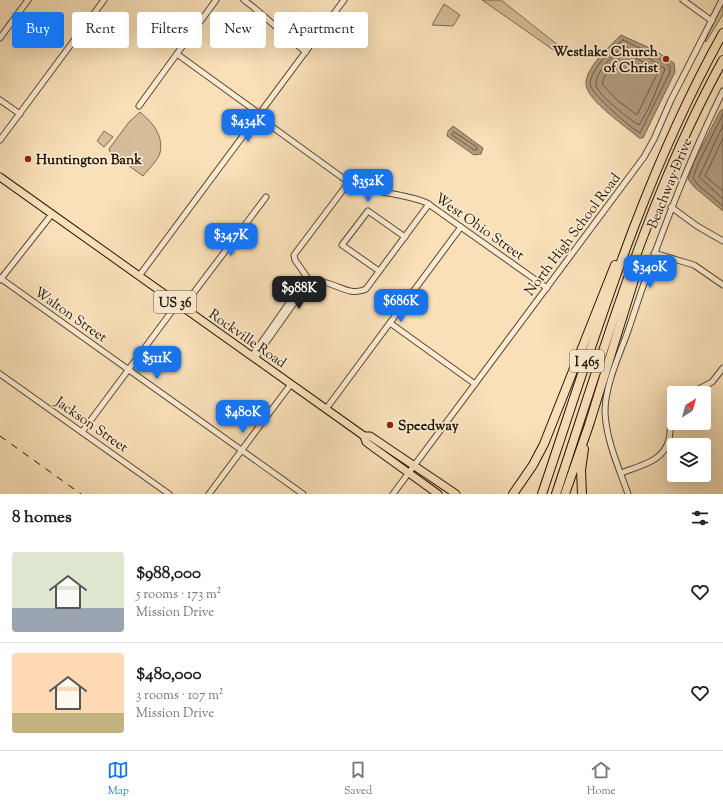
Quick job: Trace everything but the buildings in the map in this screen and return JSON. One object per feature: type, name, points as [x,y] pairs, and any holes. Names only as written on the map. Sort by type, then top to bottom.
[{"type":"highway","name":"I 465","points":[[542,494],[632,228],[672,134],[723,32]]},
{"type":"highway","name":"I 465","points":[[556,494],[640,245],[680,147],[723,60]]},
{"type":"highway","points":[[513,494],[533,465],[544,444],[609,278],[632,228]]},
{"type":"highway","points":[[565,494],[589,425],[638,264],[640,245]]},
{"type":"highway","points":[[582,494],[581,470],[589,425]]},
{"type":"main road","name":"Rockville Road","points":[[0,178],[364,436],[370,436],[456,494]]},
{"type":"main road","name":"Rockville Road","points":[[364,436],[366,442],[438,494]]},
{"type":"street","points":[[0,38],[28,0]]},
{"type":"street","points":[[0,140],[104,0]]},
{"type":"street","points":[[139,106],[216,0]]},
{"type":"street","points":[[244,0],[265,15],[283,35],[306,52]]},
{"type":"street","points":[[139,276],[344,0]]},
{"type":"street","points":[[682,0],[712,21]]},
{"type":"street","name":"North High School Road","points":[[393,494],[647,153],[672,96],[722,0]]},
{"type":"street","name":"West Ohio Street","points":[[177,54],[258,112],[260,118],[348,182],[363,187],[413,198],[429,204],[547,288]]},
{"type":"street","name":"Beachway Drive","points":[[628,494],[607,428],[605,412],[606,396],[654,253],[671,208],[723,91]]},
{"type":"street","points":[[0,100],[20,114]]},
{"type":"street","points":[[348,182],[294,256],[308,280],[329,284],[347,291],[356,292],[366,289],[429,204]]},
{"type":"street","points":[[82,432],[266,196]]},
{"type":"street","points":[[671,208],[697,226],[723,241]]},
{"type":"street","points":[[379,271],[342,245],[368,211],[404,237]]},
{"type":"street","points":[[0,279],[52,214]]},
{"type":"street","points":[[326,409],[462,227]]},
{"type":"street","points":[[654,253],[694,265],[723,285]]},
{"type":"street","name":"Walton Street","points":[[0,279],[303,494]]},
{"type":"street","points":[[254,357],[296,293],[302,289],[308,280]]},
{"type":"street","points":[[390,323],[475,384]]},
{"type":"street","points":[[704,386],[712,382],[723,368]]},
{"type":"street","name":"Jackson Street","points":[[0,374],[169,494]]},
{"type":"street","points":[[209,494],[291,384]]},
{"type":"street","points":[[621,473],[654,461],[668,442],[669,430]]},
{"type":"shaded area","points":[[482,0],[501,0],[559,46],[555,51]]},
{"type":"shaded area","points":[[444,4],[460,15],[453,26],[432,25]]},
{"type":"shaded area","points":[[723,4],[723,14],[706,42],[705,41]]},
{"type":"shaded area","points":[[140,112],[153,125],[159,135],[161,146],[157,159],[143,176],[110,152],[109,149],[129,122]]},
{"type":"shaded area","points":[[104,131],[113,137],[104,147],[97,141]]},
{"type":"water","points":[[621,35],[654,50],[674,63],[675,72],[643,138],[639,138],[608,113],[593,98],[586,84],[587,78],[594,64]]},
{"type":"water","points":[[723,109],[723,211],[694,187],[688,179],[694,162],[720,111]]},
{"type":"water","points":[[453,126],[483,148],[481,154],[474,155],[447,136],[448,131]]},
{"type":"railway","points":[[0,436],[81,494]]},
{"type":"place","name":"Westlake Church of Christ","points":[[666,59]]},
{"type":"place","name":"Huntington Bank","points":[[28,159]]},
{"type":"place","name":"Speedway","points":[[390,425]]}]
